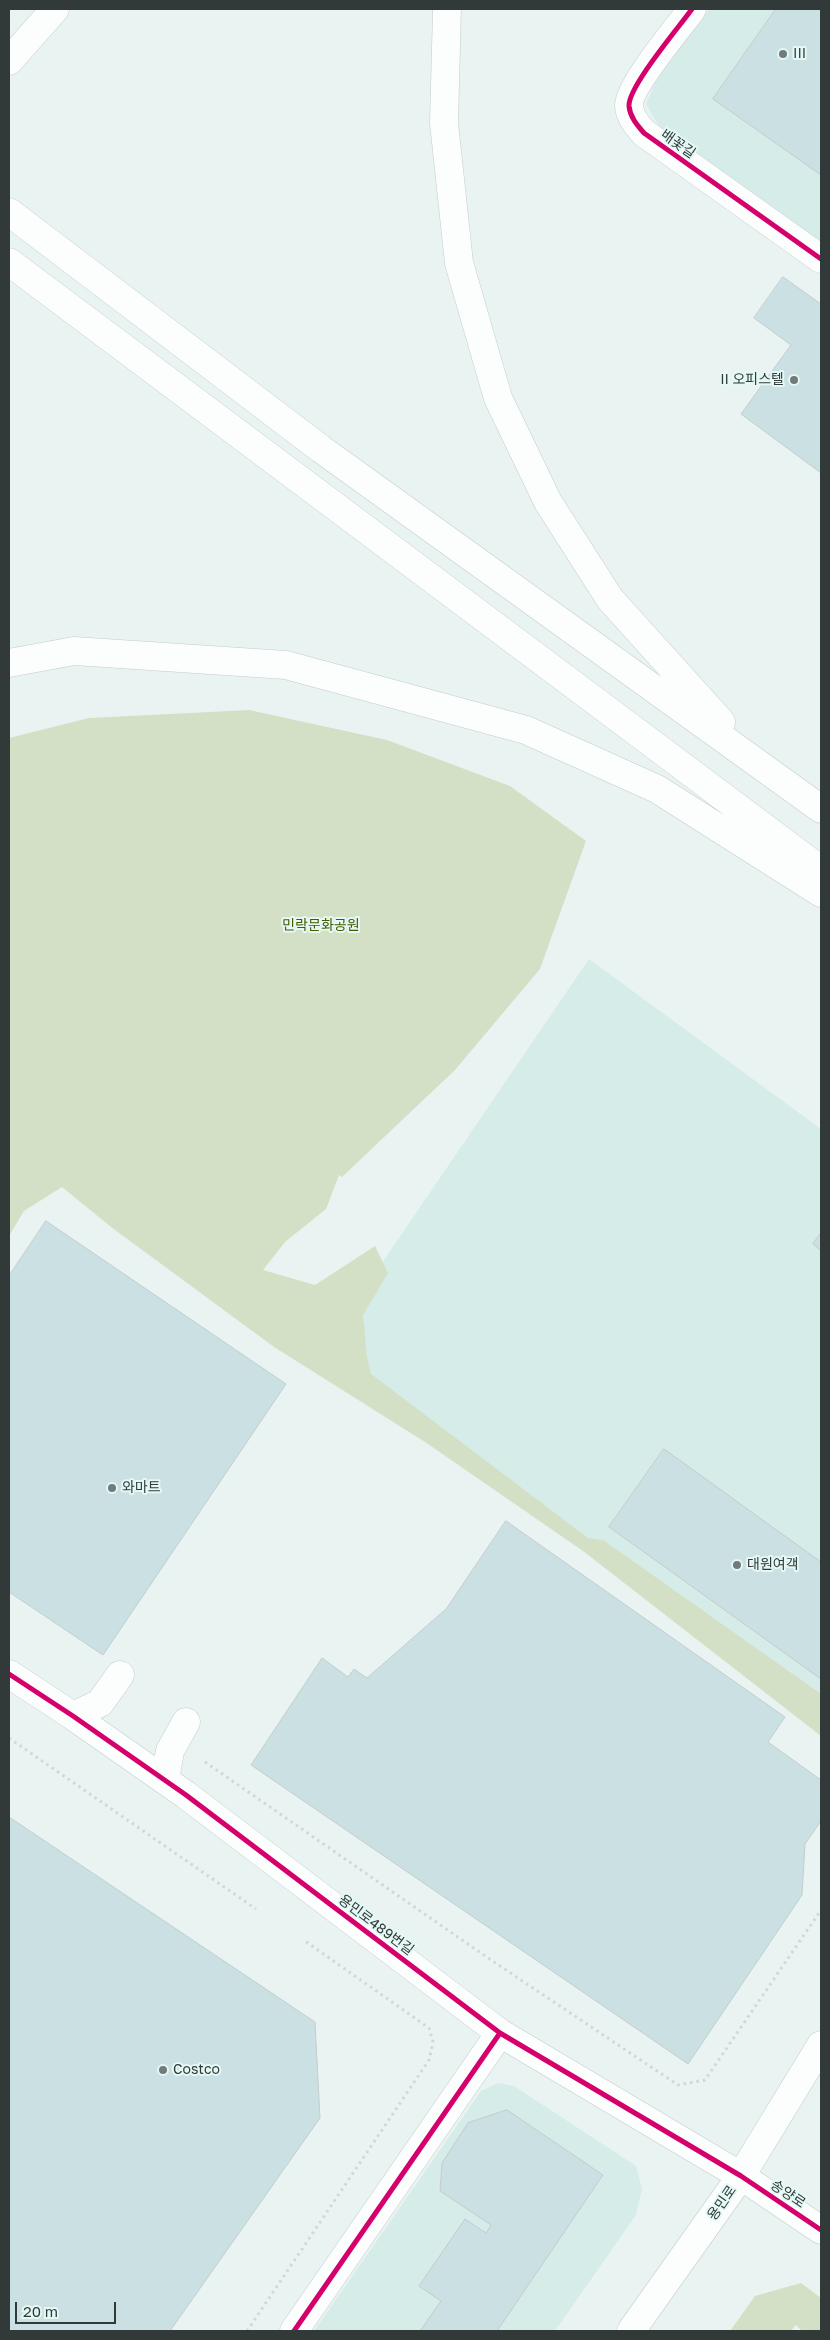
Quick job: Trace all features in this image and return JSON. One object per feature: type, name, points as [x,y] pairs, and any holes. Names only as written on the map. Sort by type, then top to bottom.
[{"type":"main road","points":[[9,61],[55,9]]},
{"type":"main road","points":[[447,9],[444,123],[459,263],[498,398],[548,502],[610,599],[757,762]]},
{"type":"main road","name":"배꽃길","points":[[692,9],[636,84],[629,105],[633,121],[644,133],[821,259]]},
{"type":"main road","points":[[9,212],[321,449],[821,810]]},
{"type":"main road","points":[[9,262],[821,870]]},
{"type":"main road","points":[[9,663],[74,651],[286,665],[526,730],[657,789],[821,893]]},
{"type":"main road","name":"용민로489번길","points":[[14,1675],[165,1780],[500,2033],[741,2176]]},
{"type":"main road","points":[[73,1716],[100,1703],[120,1675]]},
{"type":"main road","points":[[165,1780],[170,1752],[186,1722]]},
{"type":"main road","points":[[294,2331],[500,2033]]},
{"type":"main road","name":"용민로","points":[[631,2331],[741,2176],[821,2045]]},
{"type":"main road","name":"송양로","points":[[741,2176],[821,2230]]},
{"type":"path","points":[[9,1738],[256,1909]]},
{"type":"path","points":[[205,1762],[491,1960],[678,2086],[706,2080],[821,1910]]},
{"type":"path","points":[[247,2331],[430,2060],[433,2042],[429,2028],[305,1941]]},
{"type":"shaded area","points":[[709,9],[821,9],[821,243],[658,125],[646,104],[656,81]]},
{"type":"shaded area","points":[[589,959],[821,1129],[821,1713],[320,1354]]},
{"type":"shaded area","points":[[498,2083],[514,2086],[636,2166],[642,2189],[636,2215],[555,2331],[314,2331],[481,2091]]},
{"type":"green space","name":"민락문화공원","points":[[249,710],[387,740],[510,786],[586,841],[540,969],[455,1070],[342,1177],[339,1175],[326,1209],[285,1242],[263,1270],[315,1285],[375,1246],[388,1273],[363,1315],[367,1357],[371,1374],[588,1538],[603,1540],[821,1694],[821,1736],[583,1551],[425,1442],[274,1347],[111,1227],[62,1187],[24,1211],[9,1236],[9,738],[89,718]]},
{"type":"green space","points":[[801,2283],[821,2298],[821,2331],[802,2331],[796,2325],[791,2331],[730,2331],[755,2296]]},
{"type":"building","name":"III","points":[[776,9],[821,9],[821,175],[713,99]]},
{"type":"building","name":"II 오피스텔","points":[[783,277],[821,304],[821,473],[741,414],[791,345],[754,318]]},
{"type":"building","name":"와마트","points":[[46,1221],[286,1384],[103,1655],[9,1592],[9,1276]]},
{"type":"building","points":[[821,1233],[821,1251],[813,1244]]},
{"type":"building","points":[[664,1449],[821,1562],[821,1679],[609,1527]]},
{"type":"building","points":[[506,1521],[785,1717],[768,1742],[821,1780],[821,1821],[805,1844],[802,1895],[688,2064],[251,1765],[322,1658],[348,1677],[354,1669],[367,1678],[446,1609]]},
{"type":"building","name":"Costco","points":[[9,1817],[315,2022],[320,2118],[170,2331],[9,2331]]},
{"type":"building","points":[[507,2110],[603,2175],[497,2331],[420,2331],[441,2301],[419,2286],[465,2219],[486,2233],[491,2225],[440,2191],[442,2163],[468,2123]]},
{"type":"cycle path","points":[[692,9],[655,57],[637,85],[629,106],[632,117],[644,133],[821,259]]},
{"type":"cycle path","points":[[9,1674],[186,1795],[500,2033],[741,2176],[821,2230]]},
{"type":"cycle path","points":[[294,2331],[500,2033]]},
{"type":"place","name":"III","points":[[783,54]]},
{"type":"place","name":"II 오피스텔","points":[[794,380]]},
{"type":"place","name":"와마트","points":[[112,1488]]},
{"type":"place","name":"대원여객","points":[[737,1565]]},
{"type":"place","name":"Costco","points":[[163,2070]]}]
